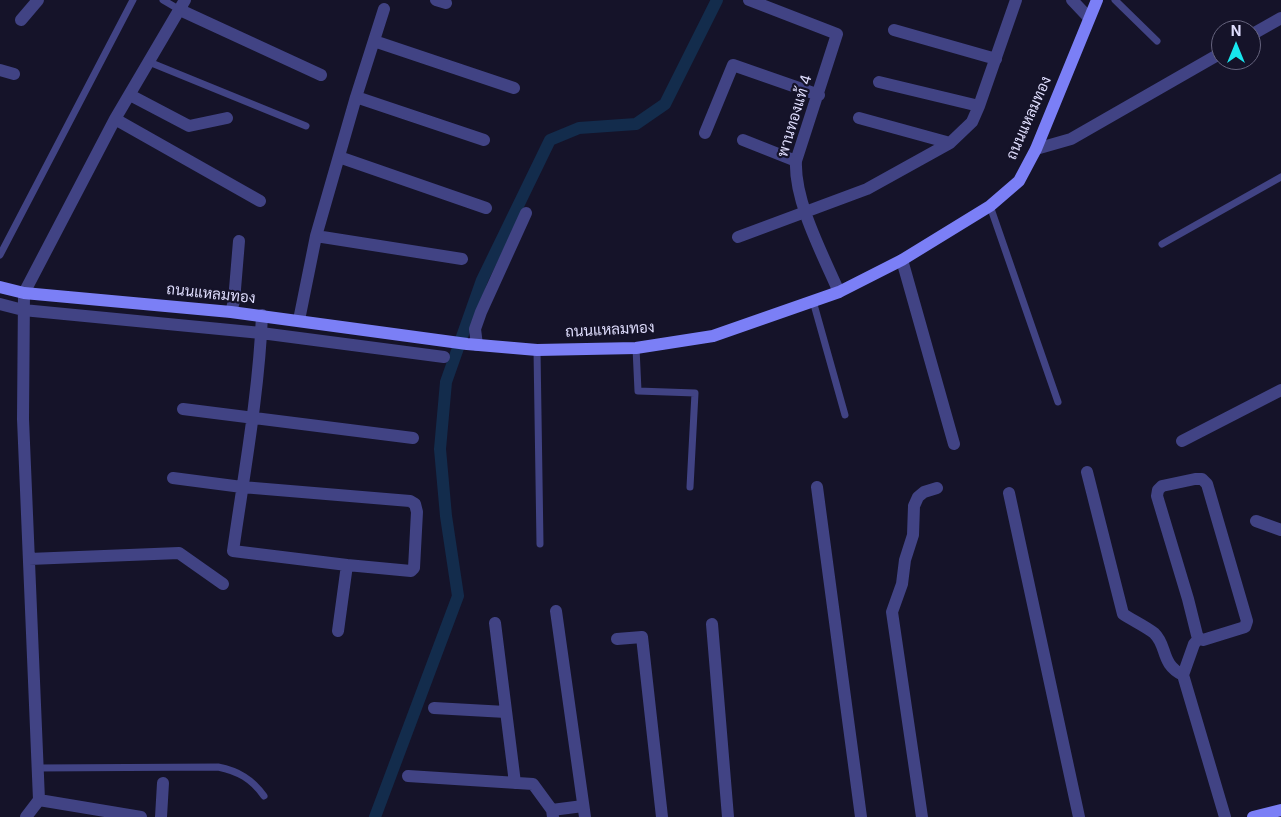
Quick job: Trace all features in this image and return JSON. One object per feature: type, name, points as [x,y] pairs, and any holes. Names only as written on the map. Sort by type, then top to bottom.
[{"type":"main road","name":"ถนนแหลมทอง","points":[[0,287],[24,292],[231,312],[472,344],[537,350],[636,348],[713,336],[839,292],[902,260],[990,206],[1019,181],[1036,149],[1095,1]]},
{"type":"main road","points":[[1253,817],[1281,810]]},
{"type":"street","points":[[21,20],[38,0]]},
{"type":"street","name":"พานทองแท้ 4","points":[[749,0],[837,34],[819,95],[796,161],[797,186],[839,292]]},
{"type":"street","points":[[738,237],[867,189],[950,144],[972,122],[1016,0]]},
{"type":"street","points":[[1072,0],[1089,18]]},
{"type":"street","points":[[26,817],[39,800],[23,419],[24,292],[115,119],[182,5],[321,75]]},
{"type":"street","points":[[299,320],[316,236],[356,97],[384,9]]},
{"type":"street","points":[[1261,29],[1281,18]]},
{"type":"street","points":[[894,30],[996,59]]},
{"type":"street","points":[[374,41],[514,88]]},
{"type":"street","points":[[1036,149],[1071,139],[1211,59]]},
{"type":"street","points":[[705,133],[733,65],[819,95]]},
{"type":"street","points":[[0,70],[14,74]]},
{"type":"street","points":[[879,82],[979,106]]},
{"type":"street","points":[[130,95],[189,126],[227,118]]},
{"type":"street","points":[[356,97],[484,140]]},
{"type":"street","points":[[859,118],[950,144]]},
{"type":"street","points":[[115,119],[260,201]]},
{"type":"street","points":[[743,140],[796,161]]},
{"type":"street","points":[[339,157],[486,208]]},
{"type":"street","points":[[472,344],[481,312],[526,213]]},
{"type":"street","points":[[316,236],[462,259]]},
{"type":"street","points":[[231,312],[234,301],[239,241]]},
{"type":"street","points":[[902,260],[954,444]]},
{"type":"street","points":[[0,304],[23,310],[261,333],[444,356]]},
{"type":"street","points":[[172,478],[242,487],[410,501],[415,504],[417,512],[414,568],[410,571],[233,551],[242,487],[252,418],[262,316]]},
{"type":"street","points":[[1182,441],[1281,390]]},
{"type":"street","points":[[183,409],[413,438]]},
{"type":"street","points":[[1088,472],[1123,614],[1155,634],[1166,661],[1175,671],[1183,675]]},
{"type":"street","points":[[1195,478],[1202,479],[1207,484],[1247,621],[1245,627],[1204,640],[1199,638],[1157,496],[1158,490],[1162,486],[1195,478]]},
{"type":"street","points":[[817,486],[862,817]]},
{"type":"street","points":[[922,817],[892,612],[902,584],[905,560],[913,535],[914,506],[918,497],[924,492],[937,488]]},
{"type":"street","points":[[1008,493],[1079,817]]},
{"type":"street","points":[[1256,521],[1281,530]]},
{"type":"street","points":[[29,559],[179,553],[223,584]]},
{"type":"street","points":[[338,631],[347,565]]},
{"type":"street","points":[[408,776],[533,784],[553,813],[584,812],[556,611]]},
{"type":"street","points":[[495,623],[515,783]]},
{"type":"street","points":[[712,624],[728,817]]},
{"type":"street","points":[[617,639],[642,637],[662,817]]},
{"type":"street","points":[[1199,638],[1194,644],[1183,675],[1225,817]]},
{"type":"street","points":[[434,708],[506,712]]},
{"type":"street","points":[[161,817],[163,783]]},
{"type":"street","points":[[39,800],[141,817]]},
{"type":"lane","points":[[0,255],[133,0]]},
{"type":"lane","points":[[163,0],[182,5]]},
{"type":"lane","points":[[1115,0],[1156,41]]},
{"type":"lane","points":[[149,62],[306,126]]},
{"type":"lane","points":[[1162,244],[1281,177]]},
{"type":"lane","points":[[990,206],[1058,402]]},
{"type":"lane","points":[[813,302],[845,415]]},
{"type":"lane","points":[[636,348],[638,391],[695,394],[690,487]]},
{"type":"lane","points":[[537,350],[540,544]]},
{"type":"lane","points":[[37,768],[218,767],[242,775],[256,784],[264,796]]},
{"type":"waterway","points":[[375,817],[458,596],[446,516],[440,449],[446,382],[482,280],[550,140],[579,128],[636,124],[665,104],[717,0]]}]
